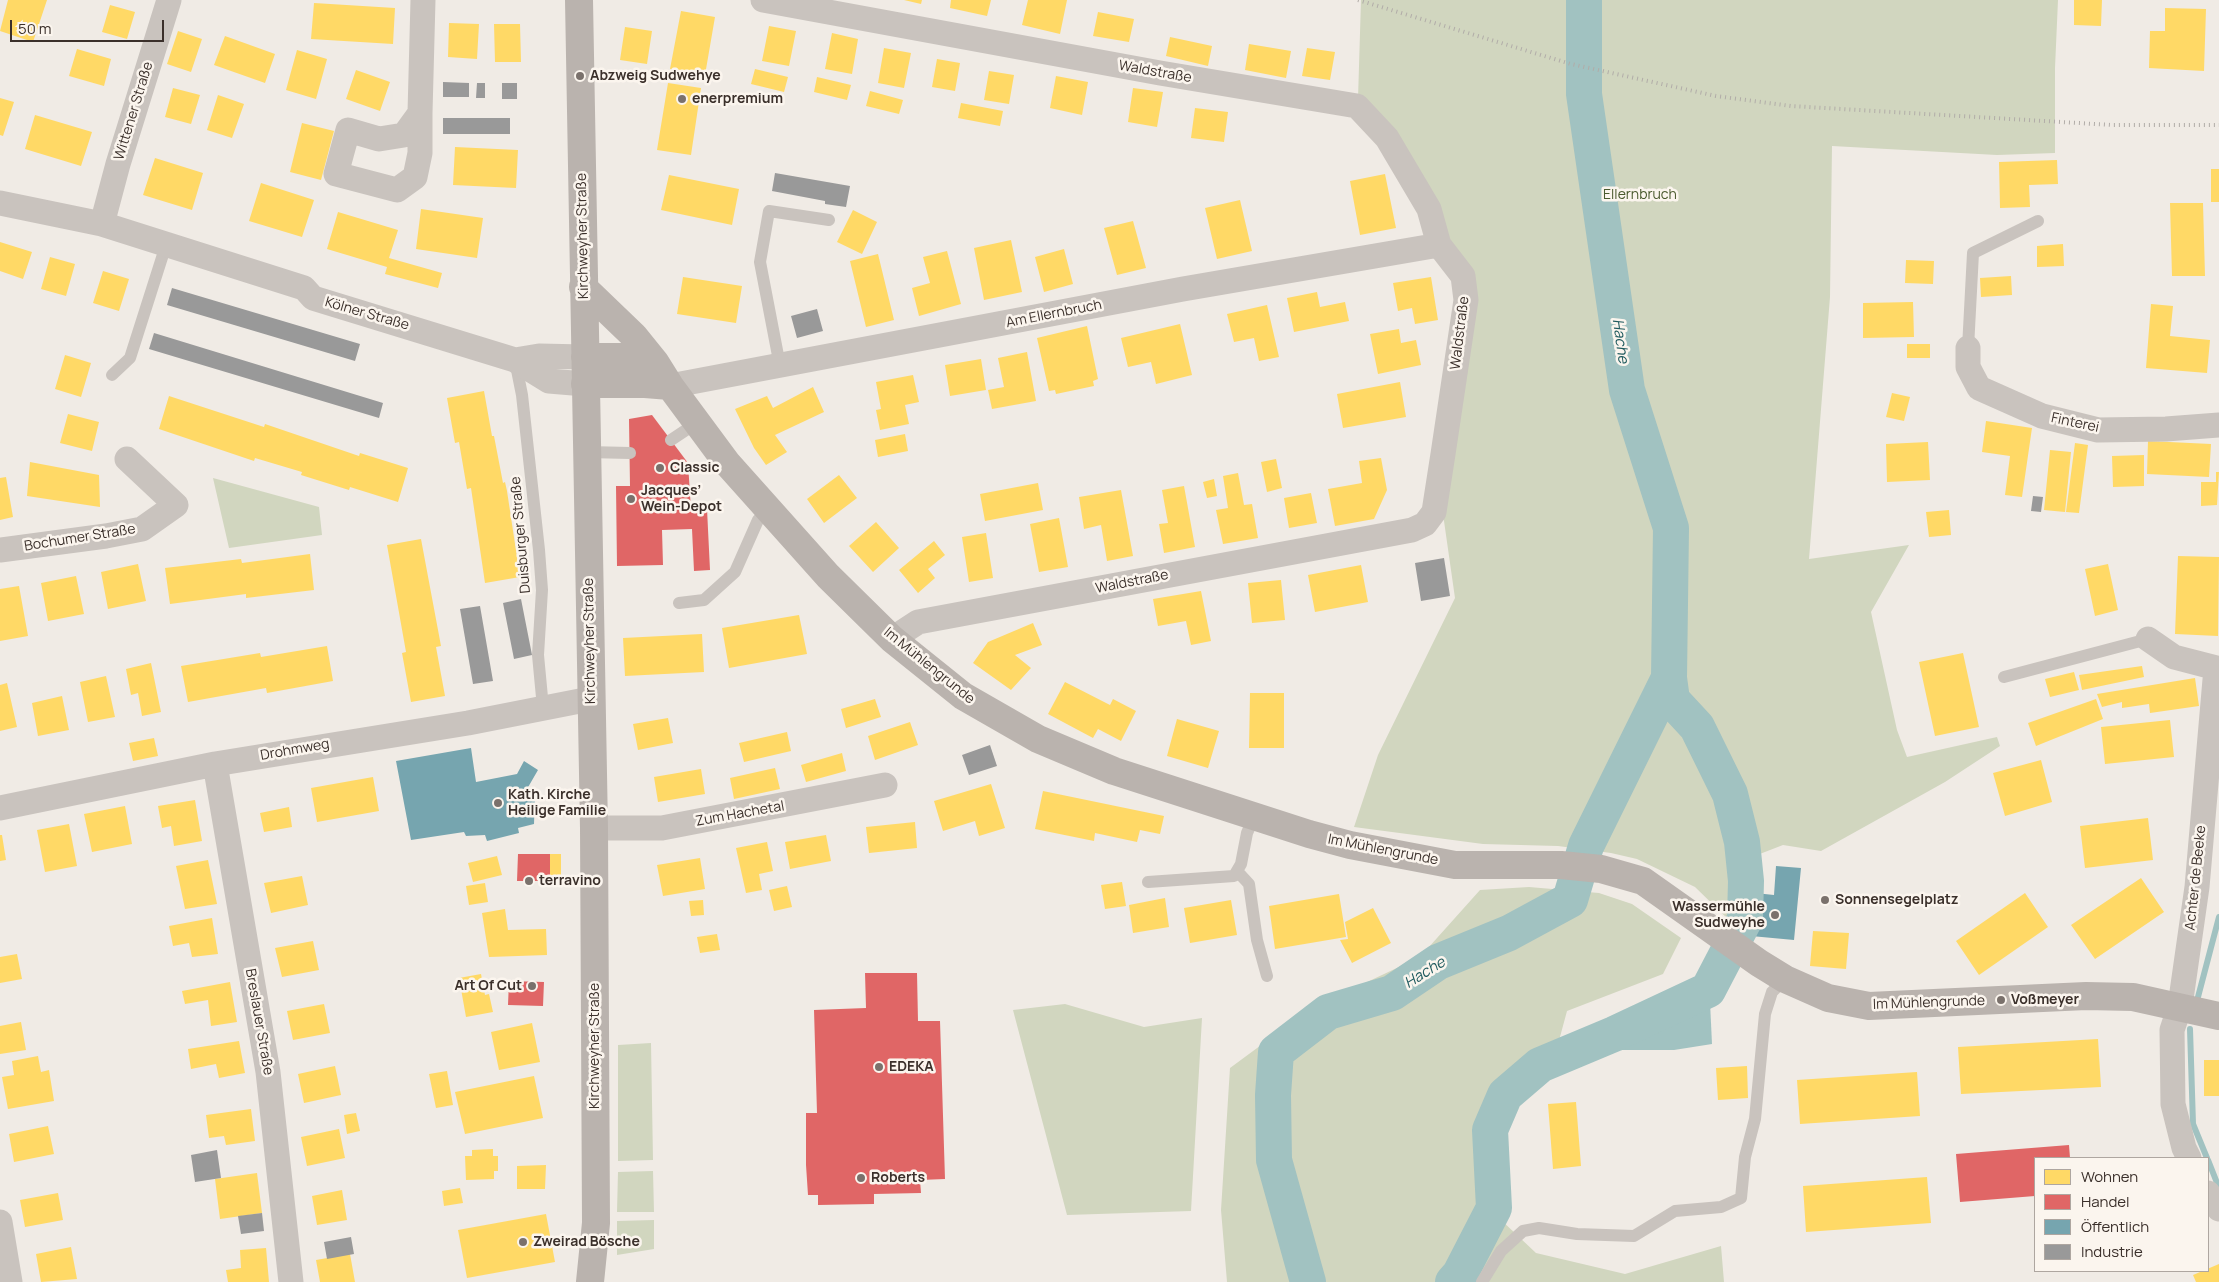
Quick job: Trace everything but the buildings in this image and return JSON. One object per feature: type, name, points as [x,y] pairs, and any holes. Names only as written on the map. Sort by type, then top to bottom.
[{"type":"main road","name":"Kirchweyher Straße","points":[[579,0],[590,699],[594,828],[596,1223],[590,1282]]},
{"type":"main road","name":"Im Mühlengrunde","points":[[583,287],[634,336],[655,362],[670,386],[727,463],[828,576],[892,639],[963,696],[1021,730],[1114,771],[1254,817],[1350,845],[1456,865],[1562,865],[1601,869],[1643,881],[1729,943],[1785,979],[1828,998],[1869,1006],[2086,996],[2133,997],[2219,1016]]},
{"type":"main road","points":[[585,357],[628,357],[655,362]]},
{"type":"main road","points":[[585,384],[670,386]]},
{"type":"street","name":"Wittener Straße","points":[[102,224],[118,164],[169,0]]},
{"type":"street","points":[[420,113],[423,0]]},
{"type":"street","name":"Waldstraße","points":[[763,0],[1160,73],[1358,106],[1386,138],[1428,209],[1439,245],[1463,276],[1466,300],[1434,512],[1425,524],[1412,530],[918,622],[892,639]]},
{"type":"street","name":"Kölner Straße","points":[[0,202],[102,224],[304,288],[314,298],[515,360],[549,381],[585,384]]},
{"type":"street","name":"Am Ellernbruch","points":[[670,386],[1173,291],[1439,245]]},
{"type":"street","name":"Finterei","points":[[1968,348],[1968,367],[1979,388],[2042,416],[2098,430],[2219,425]]},
{"type":"street","name":"Kölner Straße","points":[[515,360],[539,356],[585,357]]},
{"type":"street","name":"Bochumer Straße","points":[[0,550],[106,536],[142,529],[176,505],[127,459]]},
{"type":"street","name":"Achter de Beeke","points":[[2148,639],[2174,657],[2216,668],[2197,887],[2180,1006],[2172,1030],[2173,1104],[2184,1148],[2188,1157]]},
{"type":"street","name":"Drohmweg","points":[[0,808],[215,764],[590,699]]},
{"type":"street","name":"Breslauer Straße","points":[[215,764],[268,1072],[291,1282]]},
{"type":"street","name":"Zum Hachetal","points":[[594,828],[662,828],[885,785]]},
{"type":"street","points":[[2209,1194],[2219,1209]]},
{"type":"street","points":[[0,1222],[10,1282]]},
{"type":"lane","points":[[780,366],[760,262],[769,211],[829,220]]},
{"type":"lane","points":[[1968,348],[1973,253],[2038,221]]},
{"type":"lane","points":[[112,375],[130,358],[166,245]]},
{"type":"lane","name":"Duisburger Straße","points":[[515,360],[522,395],[539,550],[542,590],[538,655],[543,708]]},
{"type":"lane","points":[[671,440],[698,422]]},
{"type":"lane","points":[[587,452],[630,453]]},
{"type":"lane","points":[[679,603],[704,600],[735,572],[758,520],[767,510]]},
{"type":"lane","points":[[2004,676],[2148,639]]},
{"type":"lane","points":[[1148,882],[1234,876],[1254,817]]},
{"type":"lane","points":[[1237,871],[1248,884],[1257,940],[1267,976]]},
{"type":"lane","points":[[1482,1282],[1500,1252],[1523,1231],[1540,1228],[1577,1234],[1634,1236],[1675,1211],[1721,1207],[1741,1198],[1745,1157],[1755,1119],[1765,1014],[1772,992],[1785,979]]},
{"type":"green space","name":"Ellernbruch","points":[[1361,0],[2058,0],[2055,68],[2055,153],[1997,155],[1832,146],[1830,297],[1809,559],[1909,545],[1871,612],[1897,730],[1907,757],[1997,737],[2000,746],[1945,782],[1821,851],[1783,845],[1735,866],[1737,910],[1732,923],[1695,887],[1637,859],[1611,853],[1558,846],[1483,844],[1354,827],[1378,755],[1455,598],[1443,514],[1471,298],[1358,99]]},
{"type":"green space","points":[[213,478],[319,507],[322,535],[229,548]]},
{"type":"green space","points":[[1529,887],[1599,893],[1632,904],[1681,938],[1663,974],[1567,1011],[1557,1048],[1491,1098],[1480,1145],[1500,1219],[1536,1253],[1625,1274],[1721,1246],[1724,1282],[1227,1282],[1221,1210],[1230,1068],[1310,1009],[1420,957],[1480,890]]},
{"type":"green space","points":[[1065,1004],[1144,1027],[1202,1018],[1191,1211],[1067,1215],[1013,1010]]},
{"type":"green space","points":[[651,1043],[653,1160],[618,1161],[618,1045]]},
{"type":"green space","points":[[653,1171],[654,1212],[617,1212],[618,1172]]},
{"type":"green space","points":[[654,1220],[654,1249],[617,1255],[617,1221]]},
{"type":"water","points":[[1703,981],[1710,1002],[1712,1044],[1674,1050],[1615,1050],[1613,1026],[1682,984]]},
{"type":"waterway","name":"Hache","points":[[1308,1282],[1274,1160],[1273,1095],[1276,1052],[1328,1012],[1392,993],[1438,962],[1509,933],[1570,900],[1586,846],[1669,678],[1671,528],[1627,390],[1584,94],[1584,0]]},
{"type":"waterway","points":[[1453,1282],[1460,1274],[1494,1208],[1490,1130],[1505,1095],[1540,1065],[1614,1034],[1708,990],[1745,919],[1746,881],[1742,842],[1730,794],[1697,727],[1672,700],[1669,678]]},
{"type":"waterway","points":[[2198,997],[2219,917]]},
{"type":"waterway","points":[[2190,1029],[2193,1124],[2207,1157]]},
{"type":"waterway","points":[[2209,1163],[2219,1188]]},
{"type":"railway","points":[[1358,0],[1571,64],[1716,96],[1791,106],[2112,125],[2219,125]]},
{"type":"place","name":"Abzweig Sudwehye","points":[[580,76]]},
{"type":"place","name":"enerpremium","points":[[682,99]]},
{"type":"place","name":"Classic","points":[[660,468]]},
{"type":"place","name":"Jacques’ Wein-Depot","points":[[631,499]]},
{"type":"place","name":"Kath. Kirche Heilige Familie","points":[[498,803]]},
{"type":"place","name":"terravino","points":[[529,881]]},
{"type":"place","name":"Sonnensegelplatz","points":[[1825,900]]},
{"type":"place","name":"Wassermühle Sudweyhe","points":[[1775,915]]},
{"type":"place","name":"Art Of Cut","points":[[532,986]]},
{"type":"place","name":"Voßmeyer","points":[[2001,1000]]},
{"type":"place","name":"EDEKA","points":[[879,1067]]},
{"type":"place","name":"Roberts","points":[[861,1178]]},
{"type":"place","name":"Zweirad Bösche","points":[[523,1242]]}]
